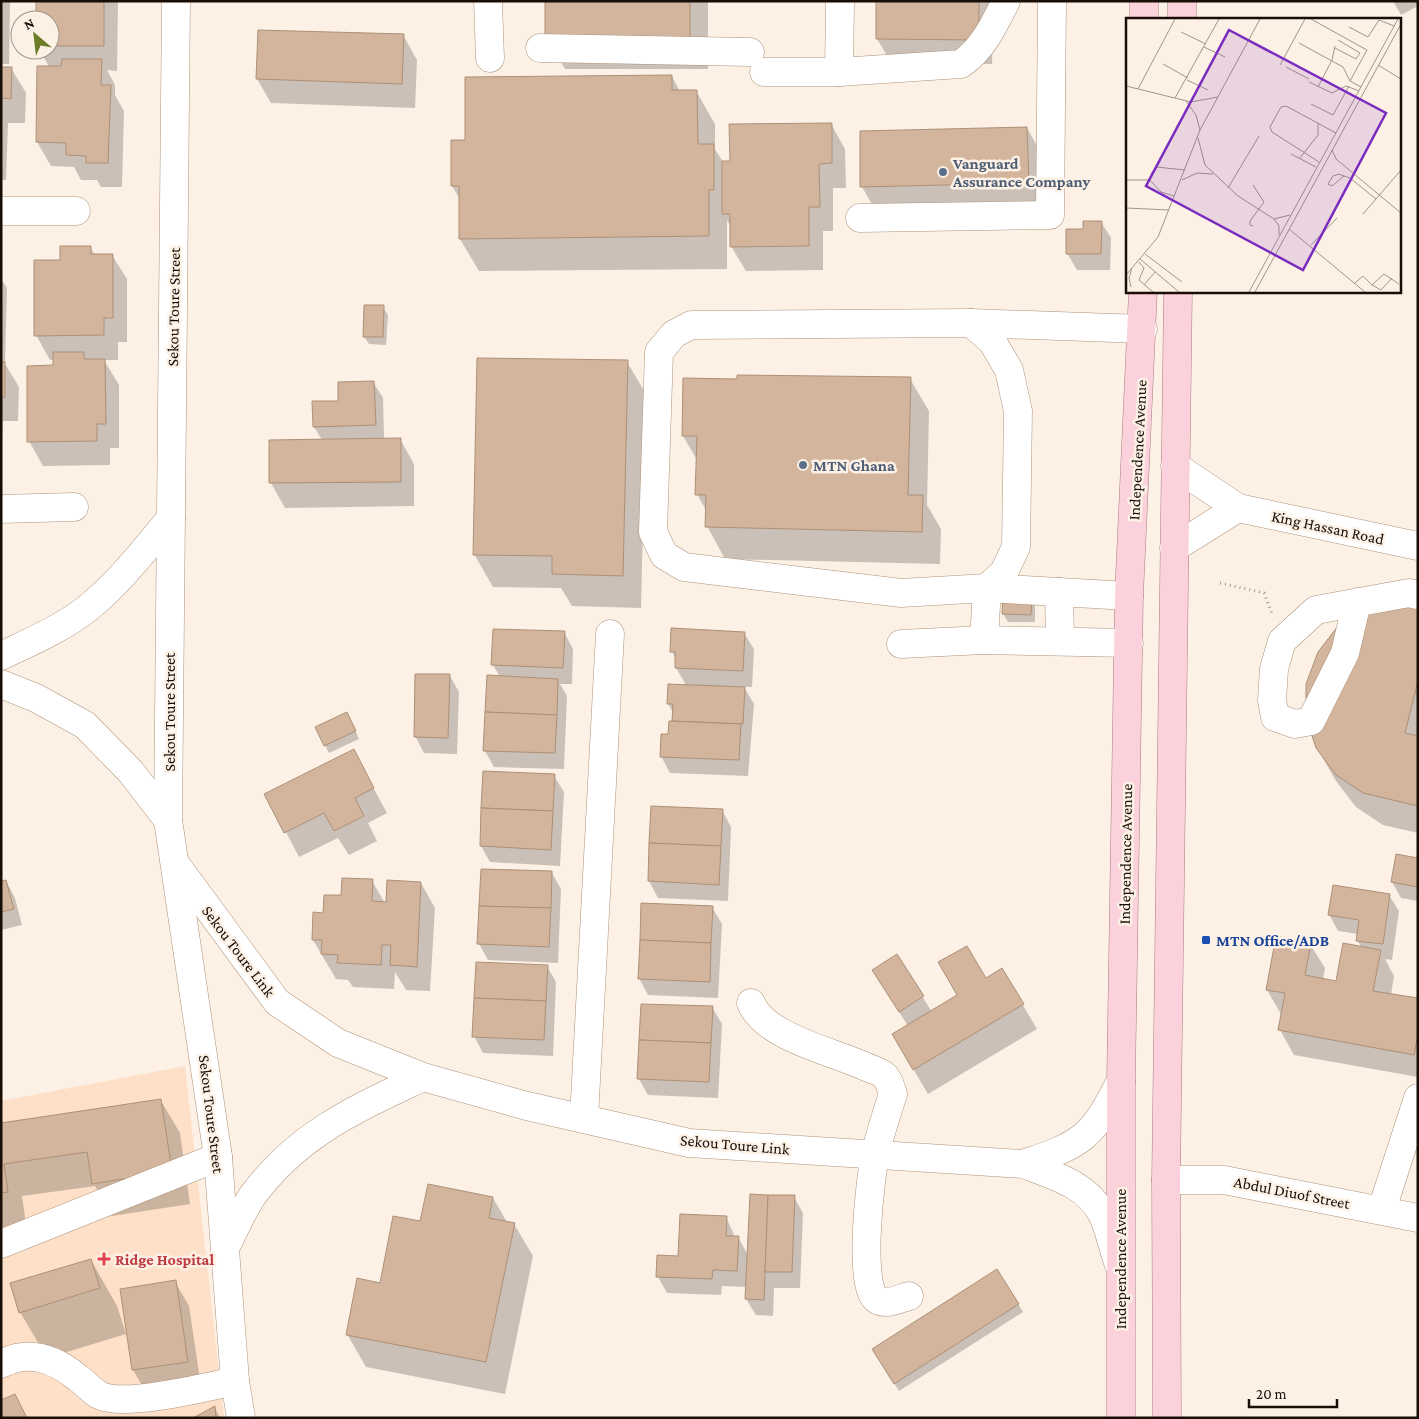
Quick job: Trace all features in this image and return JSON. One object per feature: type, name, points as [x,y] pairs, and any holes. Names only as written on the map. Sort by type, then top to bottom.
[{"type":"main road","points":[[1144,1],[1144,18]]},
{"type":"main road","points":[[1182,1],[1182,18]]},
{"type":"main road","name":"Independence Avenue","points":[[1121,1418],[1119,1267],[1128,643],[1143,329],[1143,292]]},
{"type":"main road","points":[[1167,1418],[1166,1180],[1178,292]]},
{"type":"street","name":"Sekou Toure Street","points":[[176,1],[168,820],[218,1158],[235,1381],[241,1418]]},
{"type":"street","points":[[488,1],[490,58]]},
{"type":"street","points":[[839,72],[840,1]]},
{"type":"street","points":[[540,48],[757,62],[839,72],[961,64],[975,54],[992,30],[1006,1]]},
{"type":"street","points":[[860,218],[1050,216],[1052,1]]},
{"type":"street","points":[[1,212],[76,211]]},
{"type":"street","points":[[1129,596],[987,588],[902,593],[684,567],[664,555],[653,532],[659,352],[674,334],[691,325],[971,323],[1143,329]]},
{"type":"street","points":[[971,323],[992,341],[1009,370],[1018,411],[1016,547],[1004,572],[987,588],[984,640]]},
{"type":"street","name":"King Hassan Road","points":[[1175,466],[1238,508],[1418,546]]},
{"type":"street","points":[[1,509],[74,507]]},
{"type":"street","points":[[1174,548],[1238,508]]},
{"type":"street","points":[[1,656],[43,636],[87,608],[123,575],[171,518]]},
{"type":"street","points":[[1059,592],[1060,641]]},
{"type":"street","points":[[1357,602],[1409,593],[1418,595]]},
{"type":"street","points":[[584,1118],[610,634]]},
{"type":"street","points":[[901,644],[984,640],[1128,643]]},
{"type":"street","points":[[1,684],[36,698],[85,725],[131,772],[168,820]]},
{"type":"street","name":"Sekou Toure Link","points":[[174,863],[277,1002],[338,1043],[423,1077],[528,1106],[689,1143],[1024,1164],[1066,1179],[1087,1196],[1103,1215],[1119,1267]]},
{"type":"street","points":[[751,1003],[760,1019],[794,1038],[884,1075],[893,1094],[876,1154],[868,1215],[866,1267],[871,1292],[876,1299],[885,1302],[909,1296]]},
{"type":"street","points":[[226,1246],[252,1197],[280,1163],[314,1134],[356,1109],[423,1077]]},
{"type":"street","name":"Sekou Toure Link","points":[[1024,1164],[1061,1150],[1084,1136],[1103,1113],[1121,1081]]},
{"type":"street","points":[[1382,1209],[1418,1098]]},
{"type":"street","points":[[1,1244],[218,1158]]},
{"type":"street","name":"Abdul Diuof Street","points":[[1166,1180],[1224,1180],[1382,1209],[1418,1218]]},
{"type":"street","points":[[1,1364],[11,1359],[40,1356],[76,1376],[100,1396],[124,1399],[161,1396],[235,1381]]},
{"type":"shaded area","name":"Ridge Hospital","points":[[185,1066],[224,1418],[1,1418],[1,1101]]},
{"type":"building","points":[[36,1],[104,1],[104,46],[60,46],[60,10],[36,10]]},
{"type":"building","points":[[545,1],[690,1],[690,37],[545,37]]},
{"type":"building","points":[[876,1],[979,1],[979,40],[876,39]]},
{"type":"building","points":[[258,30],[404,34],[402,84],[256,79]]},
{"type":"building","points":[[62,59],[102,59],[101,85],[111,85],[108,163],[86,163],[86,156],[66,155],[66,143],[36,142],[37,66],[61,66]]},
{"type":"building","points":[[1,67],[12,67],[11,99],[1,98]]},
{"type":"building","points":[[672,75],[672,90],[697,90],[698,144],[714,144],[714,190],[709,190],[709,236],[459,239],[459,186],[451,186],[451,140],[465,140],[465,77]]},
{"type":"building","points":[[832,123],[832,163],[819,164],[820,207],[809,207],[809,246],[730,247],[730,214],[722,214],[722,161],[730,161],[729,124]]},
{"type":"building","points":[[1027,127],[1029,183],[860,187],[860,131]]},
{"type":"building","points":[[1083,221],[1102,221],[1101,254],[1066,254],[1066,229],[1083,229]]},
{"type":"building","points":[[60,246],[91,246],[91,254],[113,254],[113,318],[104,318],[104,335],[34,336],[34,260],[60,260]]},
{"type":"building","points":[[364,305],[384,305],[383,337],[363,337]]},
{"type":"building","points":[[53,352],[84,352],[84,359],[105,359],[106,424],[97,424],[97,441],[27,442],[27,366],[53,365]]},
{"type":"building","points":[[477,358],[628,360],[623,576],[552,574],[552,556],[473,555]]},
{"type":"building","points":[[1,362],[5,362],[5,397],[1,397]]},
{"type":"building","name":"MTN Ghana","points":[[737,375],[911,377],[908,495],[923,495],[922,532],[705,527],[706,495],[695,495],[697,436],[682,436],[683,378],[737,379]]},
{"type":"building","points":[[374,381],[376,425],[313,427],[312,401],[338,401],[338,382]]},
{"type":"building","points":[[401,438],[401,482],[269,483],[269,440]]},
{"type":"building","points":[[1003,595],[1032,595],[1031,615],[1002,614]]},
{"type":"building","points":[[1418,600],[1418,681],[1405,733],[1418,736],[1418,806],[1363,793],[1336,775],[1316,748],[1306,717],[1306,684],[1318,652],[1338,626],[1367,609]]},
{"type":"building","points":[[671,628],[745,632],[743,671],[675,668],[675,652],[670,652]]},
{"type":"building","points":[[493,629],[565,631],[563,668],[491,665]]},
{"type":"building","points":[[415,674],[450,674],[448,738],[414,737]]},
{"type":"building","points":[[487,675],[558,679],[557,715],[485,712]]},
{"type":"building","points":[[668,684],[745,687],[743,724],[672,721],[673,704],[667,704]]},
{"type":"building","points":[[347,712],[356,731],[324,746],[315,727]]},
{"type":"building","points":[[485,712],[557,715],[555,753],[483,751]]},
{"type":"building","points":[[669,721],[741,724],[739,760],[660,757],[661,734],[668,734]]},
{"type":"building","points":[[354,749],[374,788],[355,798],[364,816],[334,831],[324,813],[284,833],[264,794]]},
{"type":"building","points":[[483,771],[555,774],[553,811],[481,808]]},
{"type":"building","points":[[651,806],[723,809],[721,846],[649,843]]},
{"type":"building","points":[[481,808],[553,811],[551,850],[480,846]]},
{"type":"building","points":[[649,843],[721,846],[719,885],[648,881]]},
{"type":"building","points":[[1396,854],[1418,858],[1418,887],[1391,882]]},
{"type":"building","points":[[481,869],[552,871],[551,908],[479,906]]},
{"type":"building","points":[[342,878],[373,879],[372,901],[386,902],[387,880],[421,882],[417,967],[390,965],[391,945],[382,945],[381,965],[337,963],[338,955],[321,954],[322,940],[312,940],[313,912],[323,913],[324,895],[341,895]]},
{"type":"building","points":[[6,880],[14,909],[1,912],[1,881]]},
{"type":"building","points":[[1333,885],[1390,894],[1383,944],[1356,941],[1359,920],[1328,915]]},
{"type":"building","points":[[641,903],[713,906],[711,943],[640,940]]},
{"type":"building","points":[[479,906],[551,908],[549,947],[477,944]]},
{"type":"building","points":[[1276,936],[1311,943],[1305,975],[1336,981],[1343,943],[1381,950],[1373,991],[1418,998],[1418,1035],[1414,1055],[1278,1030],[1285,993],[1266,990]]},
{"type":"building","points":[[640,940],[711,943],[710,982],[638,979]]},
{"type":"building","points":[[967,946],[986,978],[1002,968],[1024,1004],[913,1070],[892,1034],[957,995],[938,962]]},
{"type":"building","points":[[897,954],[924,996],[899,1012],[872,970]]},
{"type":"building","points":[[476,962],[548,965],[546,1001],[474,998]]},
{"type":"building","points":[[474,998],[546,1001],[544,1040],[472,1037]]},
{"type":"building","points":[[641,1004],[713,1006],[711,1043],[639,1040]]},
{"type":"building","points":[[639,1040],[711,1043],[709,1082],[637,1079]]},
{"type":"building","points":[[161,1099],[172,1171],[92,1184],[87,1152],[4,1164],[8,1192],[1,1193],[1,1123]]},
{"type":"building","points":[[428,1184],[493,1197],[489,1218],[515,1223],[486,1362],[346,1335],[357,1278],[380,1283],[393,1216],[420,1221]]},
{"type":"building","points":[[750,1194],[768,1195],[764,1300],[745,1299]]},
{"type":"building","points":[[768,1195],[795,1195],[792,1272],[765,1272]]},
{"type":"building","points":[[680,1214],[727,1216],[726,1236],[739,1236],[737,1271],[713,1270],[712,1279],[656,1277],[657,1255],[678,1256]]},
{"type":"building","points":[[91,1259],[100,1288],[19,1313],[10,1283]]},
{"type":"building","points":[[997,1269],[1019,1304],[894,1384],[872,1349]]},
{"type":"building","points":[[176,1280],[188,1362],[132,1370],[120,1289]]},
{"type":"building","points":[[15,1394],[27,1418],[1,1418],[1,1400]]},
{"type":"building","points":[[215,1406],[216,1418],[193,1418]]},
{"type":"place","name":"Vanguard Assurance Company","points":[[943,172]]},
{"type":"place","name":"MTN Ghana","points":[[803,465]]},
{"type":"place","name":"MTN Office/ADB","points":[[1206,940]]},
{"type":"place","name":"Ridge Hospital","points":[[104,1259]]}]
